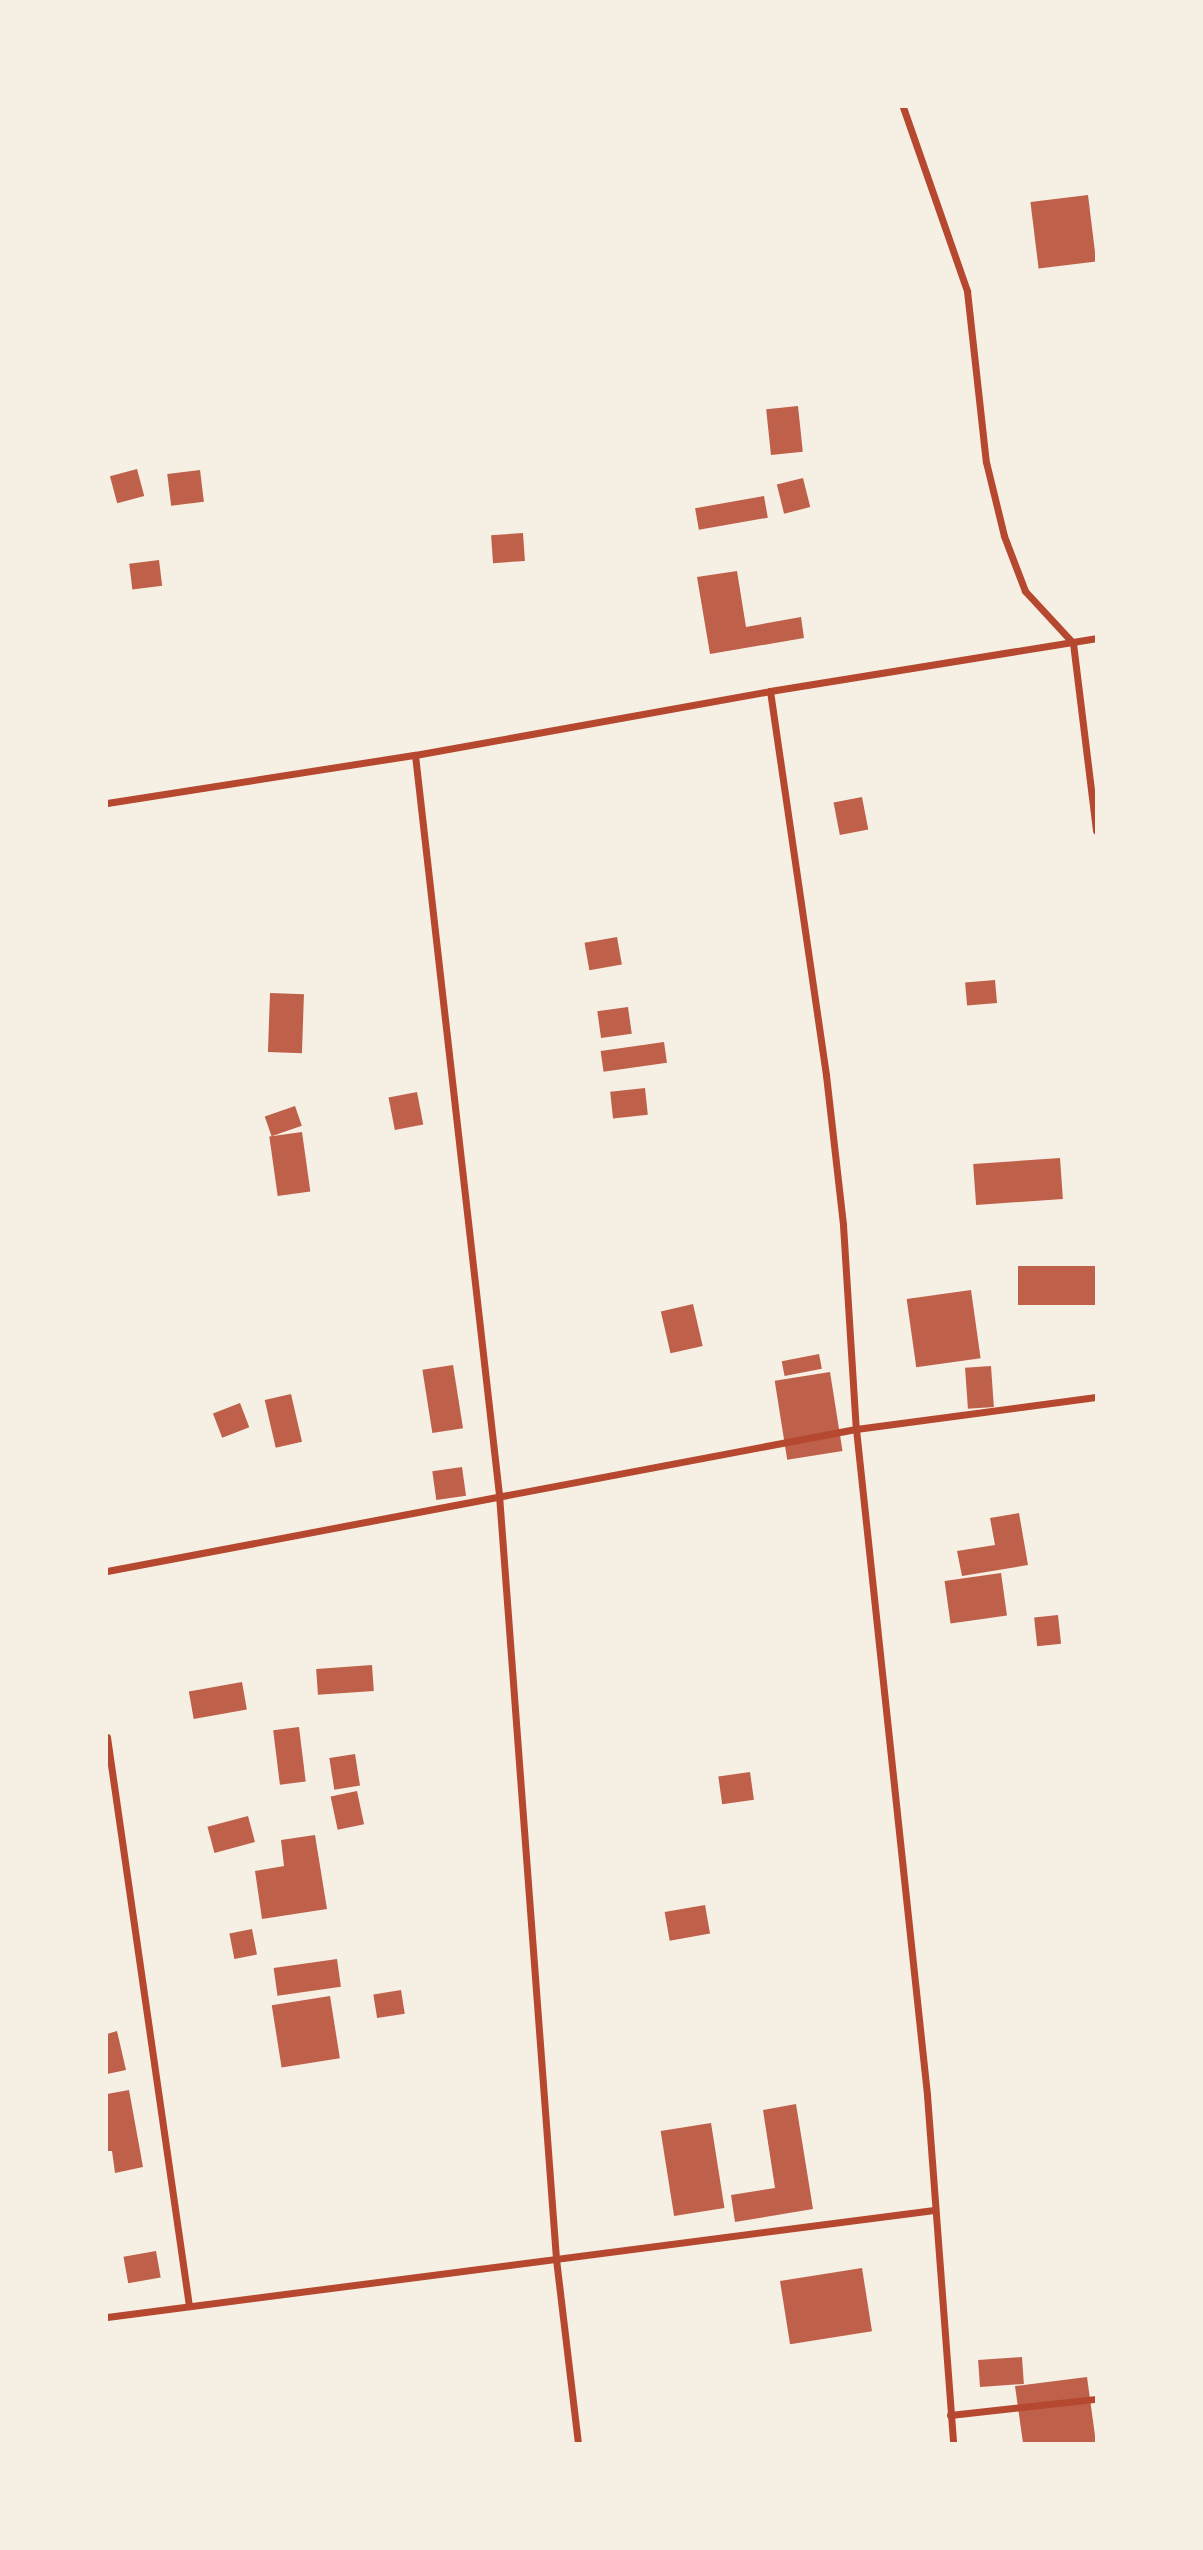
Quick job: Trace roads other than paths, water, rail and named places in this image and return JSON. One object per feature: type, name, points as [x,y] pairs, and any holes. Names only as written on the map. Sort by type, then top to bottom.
[{"type":"street","points":[[903,107],[967,291],[986,462],[1004,537],[1025,591],[1073,643],[1096,831]]},
{"type":"street","points":[[107,803],[415,755],[770,691],[1096,638]]},
{"type":"street","points":[[770,691],[827,1075],[843,1225],[856,1429],[927,2095],[933,2210],[953,2443]]},
{"type":"street","points":[[415,755],[499,1495],[556,2259],[578,2443]]},
{"type":"street","points":[[107,1571],[856,1429],[1096,1397]]},
{"type":"street","points":[[107,1737],[189,2306]]},
{"type":"street","points":[[107,2317],[933,2210]]},
{"type":"street","points":[[950,2414],[1096,2399]]}]
